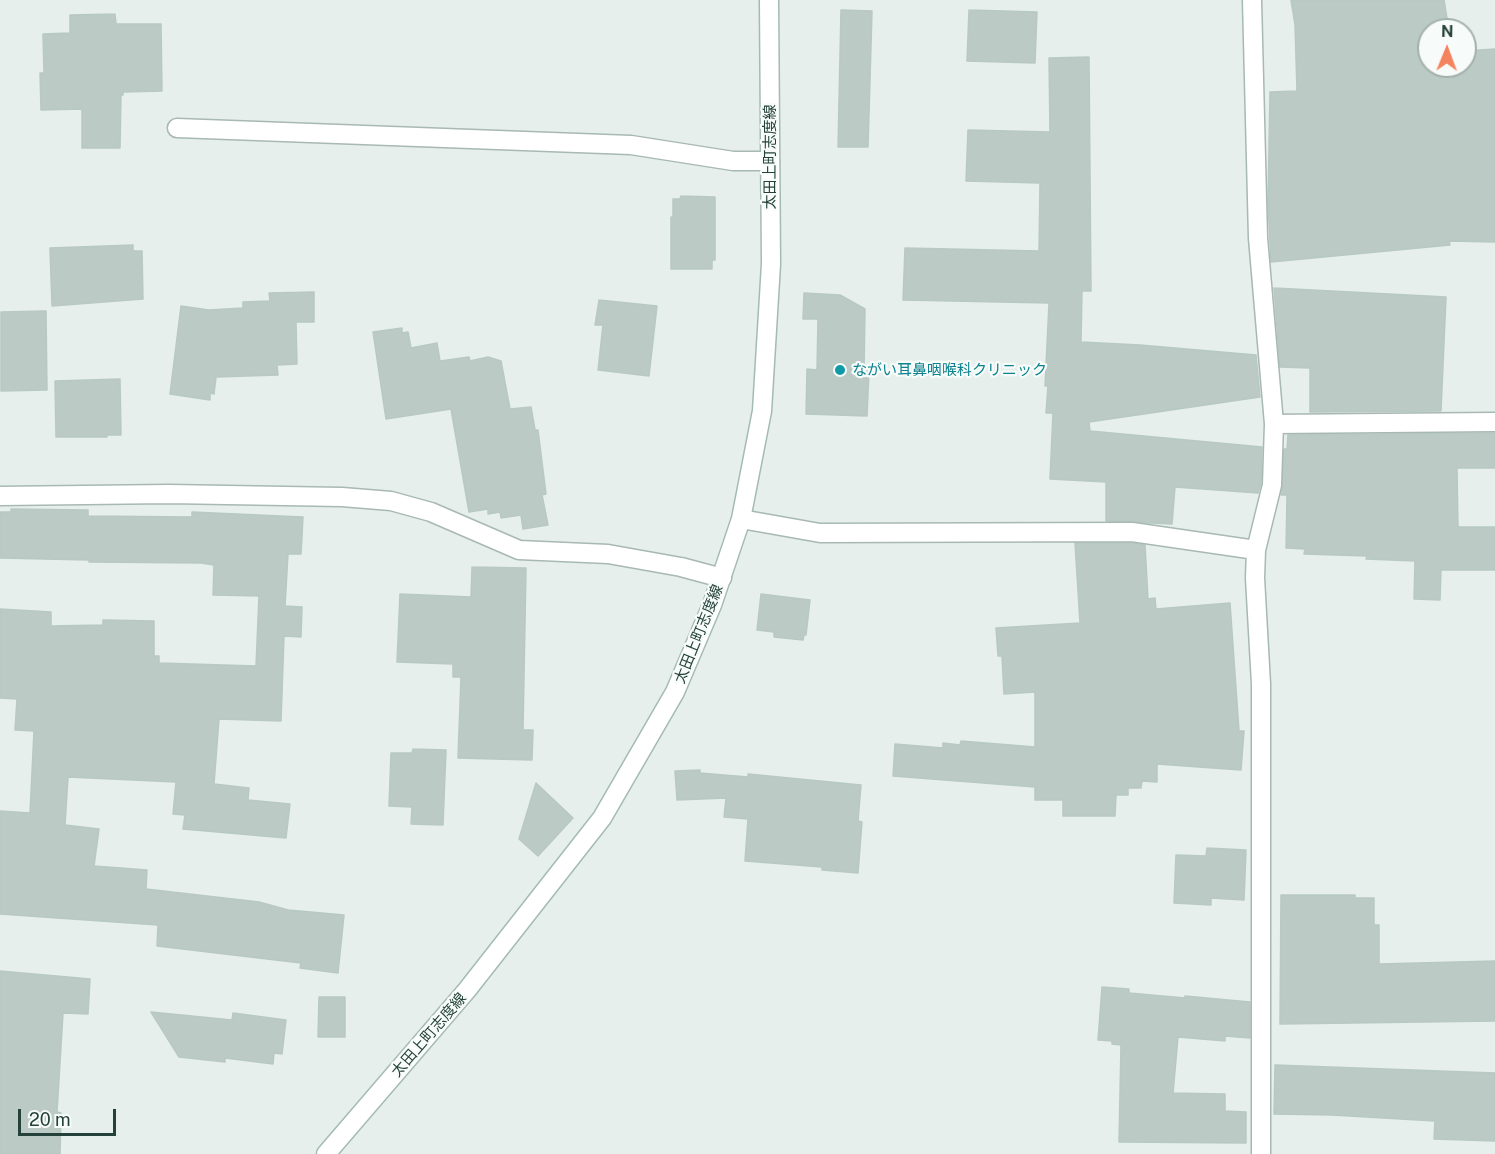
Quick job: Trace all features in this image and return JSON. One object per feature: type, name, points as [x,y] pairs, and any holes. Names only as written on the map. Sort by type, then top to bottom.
[{"type":"street","name":"太田上町志度線","points":[[326,1154],[467,990],[602,818],[675,692],[712,605],[741,519],[762,411],[771,264],[769,0]]},
{"type":"street","points":[[1252,0],[1258,238],[1274,424],[1272,485],[1256,550],[1261,696],[1261,1154]]},
{"type":"street","points":[[177,128],[631,145],[733,160],[770,161]]},
{"type":"street","points":[[1274,424],[1495,422]]},
{"type":"street","points":[[0,496],[181,494],[342,497],[392,501],[431,512],[519,550],[608,554],[681,567],[722,578]]},
{"type":"street","points":[[741,519],[820,533],[1132,532],[1256,550]]},
{"type":"building","points":[[1291,0],[1444,0],[1447,18],[1417,18],[1417,78],[1477,78],[1477,50],[1495,49],[1495,242],[1449,241],[1450,245],[1271,262],[1268,203],[1270,92],[1297,91],[1295,25]]},
{"type":"building","points":[[841,10],[872,11],[868,147],[838,147]]},
{"type":"building","points":[[969,10],[1037,12],[1035,63],[967,61]]},
{"type":"building","points":[[115,14],[116,24],[161,24],[162,91],[123,92],[121,95],[120,148],[82,148],[82,109],[41,110],[40,73],[44,73],[43,34],[70,33],[70,15]]},
{"type":"building","points":[[1089,57],[1091,291],[1082,291],[1081,342],[1256,355],[1260,397],[1089,422],[1090,431],[1262,447],[1261,483],[1258,493],[1175,487],[1172,524],[1106,521],[1106,482],[1050,479],[1053,413],[1046,413],[1048,386],[1045,386],[1049,303],[903,300],[905,248],[1039,251],[1040,183],[966,181],[968,130],[1050,132],[1049,58]]},
{"type":"building","points":[[681,196],[715,197],[715,260],[712,260],[712,269],[671,269],[673,199],[680,199]]},
{"type":"building","points":[[133,245],[133,251],[142,251],[143,299],[52,306],[50,248]]},
{"type":"building","points":[[1274,288],[1446,297],[1441,411],[1310,412],[1310,368],[1280,367]]},
{"type":"building","points":[[314,292],[314,322],[296,322],[297,364],[277,365],[278,375],[216,377],[214,394],[210,393],[210,400],[170,394],[181,306],[209,310],[243,308],[243,302],[270,301],[269,293]]},
{"type":"building","name":"ながい耳鼻咽喉科クリニック","points":[[804,293],[840,295],[865,309],[864,371],[869,371],[867,416],[806,414],[807,369],[817,370],[818,319],[803,319]]},
{"type":"building","points":[[599,300],[657,306],[649,376],[598,370],[603,325],[595,325]]},
{"type":"building","points":[[46,311],[47,390],[1,391],[1,312]]},
{"type":"building","points":[[402,328],[402,333],[408,332],[411,348],[437,343],[440,361],[469,357],[470,361],[488,357],[501,361],[510,409],[531,407],[535,430],[538,430],[546,494],[542,495],[548,525],[523,529],[521,515],[501,518],[500,512],[488,514],[488,509],[469,512],[451,409],[386,419],[373,332]]},
{"type":"building","points":[[120,379],[121,435],[56,437],[55,381]]},
{"type":"building","points":[[1495,433],[1495,468],[1457,468],[1458,527],[1495,527],[1495,570],[1441,570],[1440,600],[1414,599],[1415,561],[1366,559],[1367,556],[1304,554],[1305,549],[1286,548],[1287,495],[1281,495],[1284,449],[1287,449],[1288,435]]},
{"type":"building","points":[[11,509],[88,510],[88,516],[192,517],[192,512],[303,517],[301,554],[288,554],[285,606],[302,607],[301,637],[284,636],[281,721],[219,719],[214,784],[249,788],[248,800],[290,804],[286,838],[183,829],[185,815],[173,814],[176,782],[68,777],[65,825],[99,829],[94,866],[147,870],[146,889],[259,902],[288,910],[344,915],[338,973],[300,968],[301,963],[157,946],[158,925],[0,914],[0,811],[30,813],[34,731],[15,730],[17,699],[0,698],[0,609],[51,612],[51,626],[103,625],[103,620],[154,621],[154,656],[159,656],[159,663],[256,666],[259,596],[213,595],[214,565],[201,563],[0,558],[0,512],[11,512]]},
{"type":"building","points":[[1075,543],[1145,545],[1148,599],[1155,598],[1156,609],[1230,603],[1239,731],[1244,731],[1241,770],[1157,764],[1157,782],[1142,781],[1141,788],[1128,788],[1128,795],[1116,795],[1115,816],[1063,816],[1063,800],[1035,800],[1035,787],[893,776],[895,744],[943,748],[943,743],[960,745],[961,741],[1035,747],[1035,692],[1004,694],[1002,656],[998,656],[996,628],[1080,623]]},
{"type":"building","points":[[472,567],[526,568],[523,730],[533,730],[532,760],[458,758],[461,677],[453,677],[453,664],[397,662],[400,594],[471,597]]},
{"type":"building","points":[[761,594],[810,600],[806,635],[803,640],[774,637],[774,632],[757,630]]},
{"type":"building","points":[[413,749],[446,750],[443,825],[411,824],[412,807],[389,806],[391,753],[412,753]]},
{"type":"building","points":[[700,770],[700,773],[748,777],[748,774],[861,785],[858,821],[862,822],[858,873],[822,870],[822,867],[745,861],[748,819],[724,817],[726,798],[677,800],[675,771]]},
{"type":"building","points":[[536,783],[573,818],[538,856],[519,839]]},
{"type":"building","points":[[1207,848],[1246,850],[1244,900],[1211,898],[1211,905],[1174,903],[1176,855],[1206,856]]},
{"type":"building","points":[[1281,895],[1355,895],[1355,898],[1374,898],[1374,925],[1379,925],[1379,964],[1495,961],[1495,1021],[1280,1024]]},
{"type":"building","points":[[0,971],[90,979],[88,1014],[63,1013],[57,1112],[61,1113],[60,1154],[0,1154]]},
{"type":"building","points":[[1102,987],[1129,989],[1129,993],[1250,1002],[1250,1038],[1225,1036],[1225,1041],[1178,1037],[1173,1093],[1225,1094],[1225,1111],[1246,1112],[1246,1143],[1119,1142],[1121,1045],[1112,1044],[1112,1041],[1098,1040]]},
{"type":"building","points":[[319,997],[345,997],[345,1037],[318,1037]]},
{"type":"building","points":[[151,1012],[232,1020],[233,1013],[286,1020],[282,1054],[274,1053],[273,1064],[225,1058],[225,1062],[179,1057]]},
{"type":"building","points":[[1275,1065],[1495,1073],[1495,1141],[1434,1139],[1435,1121],[1274,1114]]},
{"type":"place","name":"ながい耳鼻咽喉科クリニック","points":[[840,370]]}]
